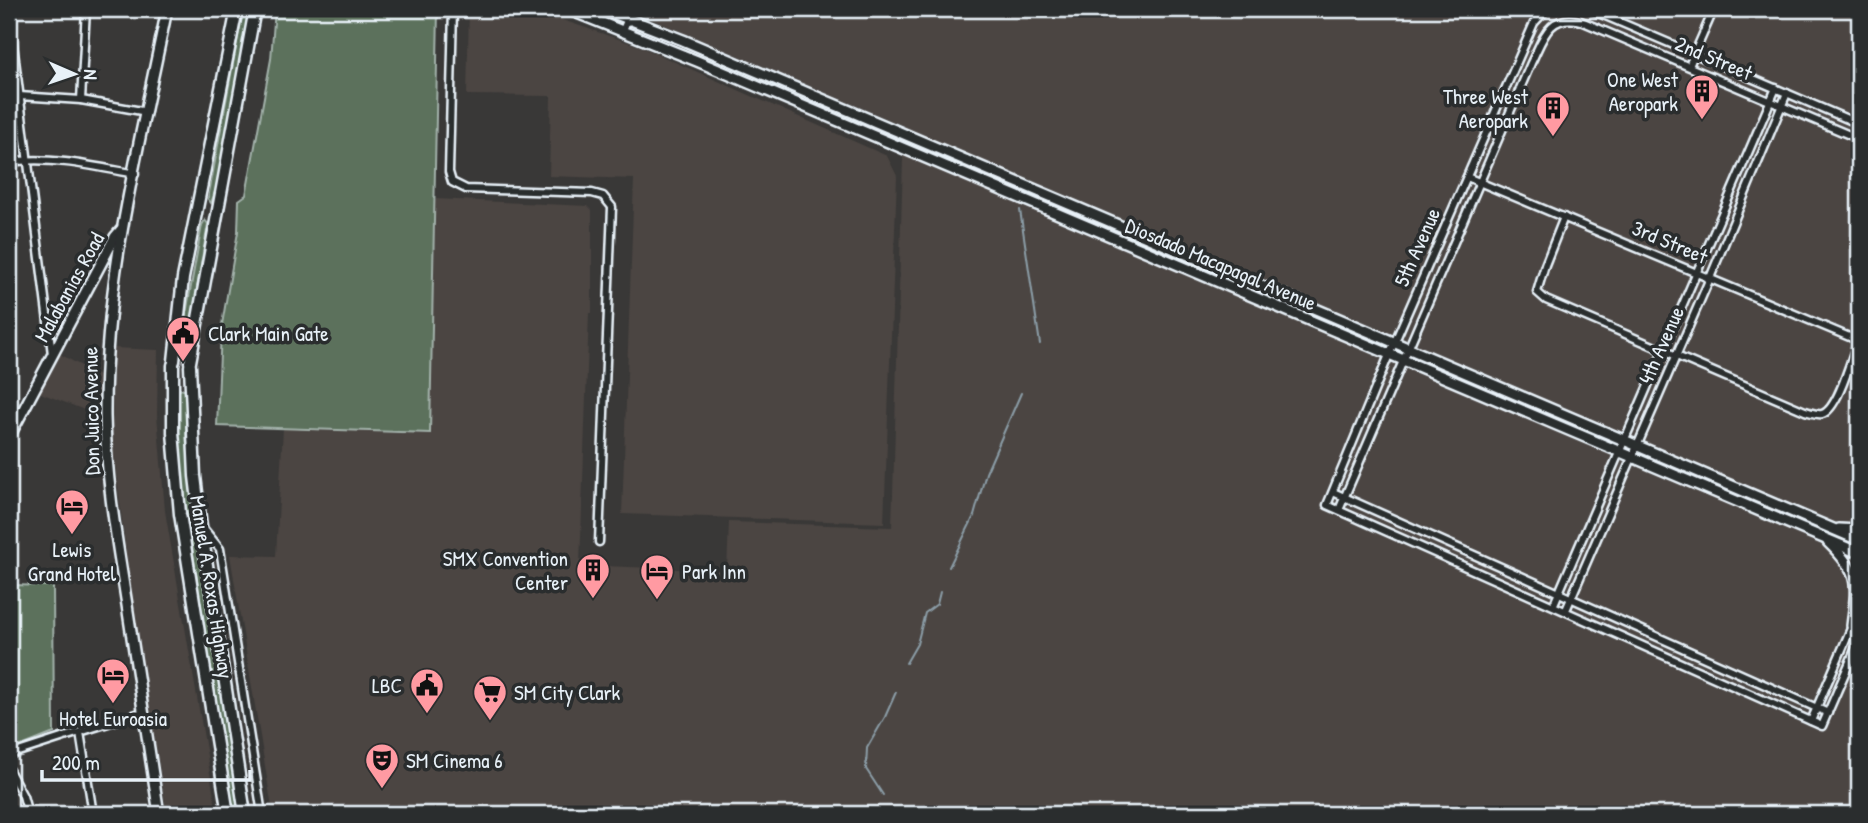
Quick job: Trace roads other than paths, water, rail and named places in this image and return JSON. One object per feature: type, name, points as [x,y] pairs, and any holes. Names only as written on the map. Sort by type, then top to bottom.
[{"type":"main road","name":"Don Juico Avenue","points":[[159,814],[113,517],[106,453],[108,336],[123,228],[167,9]]},
{"type":"main road","name":"Manuel A. Roxas Highway","points":[[228,814],[180,514],[173,432],[173,385],[174,349],[183,278],[237,9]]},
{"type":"main road","name":"Manuel A. Roxas Highway","points":[[245,814],[201,526],[195,476],[190,364],[255,9]]},
{"type":"main road","name":"Diosdado Macapagal Avenue","points":[[567,9],[623,30],[1859,554]]},
{"type":"main road","name":"Diosdado Macapagal Avenue","points":[[603,9],[630,13],[1159,243],[1859,540]]},
{"type":"main road","name":"Malabanias Road","points":[[9,437],[114,237],[123,228]]},
{"type":"main road","points":[[1154,255],[1159,243]]},
{"type":"main road","points":[[174,349],[191,351]]},
{"type":"main road","points":[[173,385],[190,385]]},
{"type":"main road","points":[[1834,529],[1859,530]]},
{"type":"main road","points":[[1824,539],[1845,559],[1854,574],[1856,593],[1852,626]]},
{"type":"street","points":[[81,100],[86,9]]},
{"type":"street","points":[[453,9],[449,159],[452,183],[461,188],[472,189],[592,193],[607,198],[612,207],[599,542]]},
{"type":"street","name":"5th Avenue","points":[[1547,9],[1534,23],[1389,355],[1327,505],[1339,510],[1531,63],[1554,23]]},
{"type":"street","name":"2nd Street","points":[[1589,9],[1859,124]]},
{"type":"street","points":[[1689,66],[1714,9]]},
{"type":"street","points":[[613,26],[619,11]]},
{"type":"street","points":[[9,12],[52,355]]},
{"type":"street","points":[[623,30],[630,13]]},
{"type":"street","name":"2nd Street","points":[[1554,23],[1562,19],[1581,21],[1859,139]]},
{"type":"street","points":[[1634,43],[1639,30]]},
{"type":"street","name":"4th Avenue","points":[[1553,604],[1776,88]]},
{"type":"street","name":"4th Avenue","points":[[1566,610],[1787,93]]},
{"type":"street","points":[[19,96],[81,100],[146,112]]},
{"type":"street","points":[[9,162],[26,160],[77,163],[135,174]]},
{"type":"street","points":[[1742,169],[1753,174]]},
{"type":"street","name":"3rd Street","points":[[1467,177],[1859,341]]},
{"type":"street","points":[[1564,217],[1537,292],[1546,300],[1805,411],[1818,414],[1829,410],[1859,341]]},
{"type":"street","points":[[9,414],[19,419]]},
{"type":"street","points":[[1332,492],[1828,713]]},
{"type":"street","points":[[1339,510],[1822,726],[1859,641]]},
{"type":"street","points":[[201,526],[220,549],[262,814]]},
{"type":"street","points":[[1811,720],[1859,610]]},
{"type":"street","points":[[9,755],[143,712]]},
{"type":"street","points":[[230,722],[246,719]]},
{"type":"street","points":[[80,732],[93,814]]},
{"type":"street","points":[[9,770],[23,796],[28,814]]},
{"type":"waterway","points":[[1020,210],[1040,344]]},
{"type":"waterway","points":[[949,567],[974,516],[986,473],[1021,393]]},
{"type":"waterway","points":[[906,663],[917,644],[925,613],[937,604],[940,592]]},
{"type":"waterway","points":[[883,795],[866,769],[867,748],[896,692]]},
{"type":"place","name":"One West Aeropark","points":[[1702,121]]},
{"type":"place","name":"Three West Aeropark","points":[[1553,138]]},
{"type":"place","name":"Clark Main Gate","points":[[183,363]]},
{"type":"place","name":"Lewis Grand Hotel","points":[[72,536]]},
{"type":"place","name":"SMX Convention Center","points":[[593,600]]},
{"type":"place","name":"Park Inn","points":[[657,601]]},
{"type":"place","name":"Hotel Euroasia","points":[[113,705]]},
{"type":"place","name":"LBC","points":[[427,715]]},
{"type":"place","name":"SM City Clark","points":[[490,722]]},
{"type":"place","name":"SM Cinema 6","points":[[382,790]]}]
